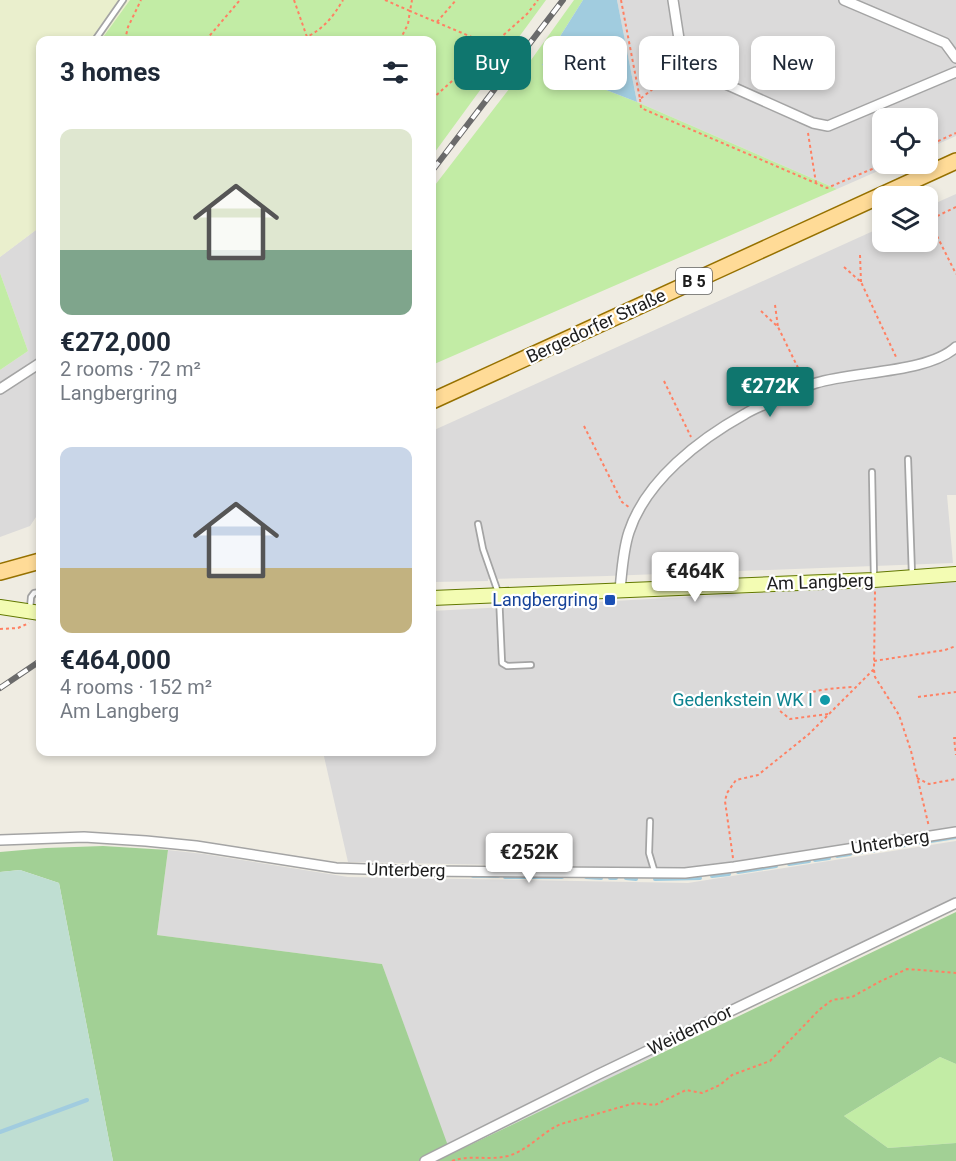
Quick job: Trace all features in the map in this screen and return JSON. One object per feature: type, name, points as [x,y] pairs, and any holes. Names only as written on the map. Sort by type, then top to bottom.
[{"type":"main road","name":"Bergedorfer Straße","points":[[436,399],[956,161]]},
{"type":"main road","points":[[0,572],[36,562]]},
{"type":"street","points":[[673,0],[679,36]]},
{"type":"street","points":[[844,0],[945,43],[956,58]]},
{"type":"street","points":[[739,90],[813,123],[828,126],[956,72]]},
{"type":"street","points":[[620,590],[624,551],[629,530],[637,514],[668,473],[697,447],[748,412],[816,383],[929,363],[950,353],[956,347]]},
{"type":"street","points":[[0,389],[36,366]]},
{"type":"street","name":"Am Langberg","points":[[436,598],[874,580],[956,574]]},
{"type":"street","points":[[0,607],[36,615]]},
{"type":"street","name":"Unterberg","points":[[0,840],[84,837],[146,841],[196,846],[336,868],[685,873],[956,832]]},
{"type":"street","name":"Weidemoor","points":[[425,1161],[597,1075],[956,903]]},
{"type":"lane","points":[[98,36],[123,0]]},
{"type":"lane","points":[[908,459],[912,578]]},
{"type":"lane","points":[[872,472],[874,580]]},
{"type":"lane","points":[[478,524],[483,549],[499,595],[502,663],[507,666],[531,665]]},
{"type":"lane","points":[[36,593],[29,602],[30,610],[36,615]]},
{"type":"lane","points":[[650,821],[649,853],[655,873]]},
{"type":"path","points":[[126,36],[141,0]]},
{"type":"path","points":[[209,36],[240,0]]},
{"type":"path","points":[[294,0],[306,36]]},
{"type":"path","points":[[311,36],[326,24],[343,0]]},
{"type":"path","points":[[385,0],[470,36]]},
{"type":"path","points":[[402,36],[408,24],[412,0]]},
{"type":"path","points":[[437,22],[456,0]]},
{"type":"path","points":[[504,36],[538,0]]},
{"type":"path","points":[[621,0],[641,108],[827,188],[872,169]]},
{"type":"path","points":[[436,96],[454,80]]},
{"type":"path","points":[[640,99],[652,90]]},
{"type":"path","points":[[813,123],[807,135],[816,183]]},
{"type":"path","points":[[938,141],[956,133]]},
{"type":"path","points":[[956,207],[929,220],[956,274]]},
{"type":"path","points":[[860,255],[861,282],[901,367]]},
{"type":"path","points":[[844,267],[861,282]]},
{"type":"path","points":[[774,304],[778,327],[807,387]]},
{"type":"path","points":[[761,310],[778,327]]},
{"type":"path","points":[[664,381],[697,447]]},
{"type":"path","points":[[584,426],[622,502],[637,514]]},
{"type":"path","points":[[875,601],[875,677],[898,715],[911,751],[930,830]]},
{"type":"path","points":[[0,629],[27,625],[36,615]]},
{"type":"path","points":[[874,661],[945,650],[956,646]]},
{"type":"path","points":[[734,867],[725,801],[727,793],[736,780],[758,776],[809,734],[874,669]]},
{"type":"path","points":[[828,714],[790,719],[780,711],[778,703],[799,694],[826,688],[854,687]]},
{"type":"path","points":[[918,697],[956,692]]},
{"type":"path","points":[[956,738],[954,738],[956,755]]},
{"type":"path","points":[[917,778],[929,784],[956,779]]},
{"type":"path","points":[[452,1161],[463,1157],[493,1161],[527,1148],[550,1129],[561,1124],[635,1103],[655,1105],[686,1090],[702,1093],[720,1085],[732,1076],[770,1061],[819,1010],[832,1000],[852,997],[908,969],[956,973]]},
{"type":"shaded area","points":[[617,0],[956,0],[956,136],[938,144],[938,108],[872,108],[872,174],[837,189],[637,102],[627,51],[627,36],[624,36]]},
{"type":"shaded area","points":[[956,194],[956,495],[947,495],[953,563],[436,582],[436,429],[872,232],[872,252],[938,252],[938,202]]},
{"type":"shaded area","points":[[36,230],[36,517],[30,526],[0,537],[0,370],[28,351],[0,273],[0,257]]},
{"type":"shaded area","points":[[956,582],[956,827],[689,869],[348,862],[324,756],[436,756],[436,611]]},
{"type":"shaded area","points":[[956,841],[956,902],[601,1083],[450,1154],[382,964],[157,935],[168,850],[348,877],[688,883]]},
{"type":"green space","points":[[0,0],[130,0],[104,36],[36,36],[36,230],[0,257]]},
{"type":"green space","points":[[130,0],[546,0],[520,36],[454,36],[454,90],[480,90],[436,151],[436,36],[104,36]]},
{"type":"green space","points":[[574,0],[583,0],[560,36],[548,36]]},
{"type":"green space","points":[[543,43],[543,90],[606,90],[837,189],[436,363],[436,184],[508,90],[531,90],[531,60]]},
{"type":"green space","points":[[0,273],[28,351],[0,370]]},
{"type":"green space","points":[[103,846],[168,850],[157,935],[382,964],[451,1154],[956,912],[956,1064],[940,1057],[844,1116],[888,1148],[956,1143],[956,1161],[113,1161],[59,883],[20,870],[0,872],[0,852]]},
{"type":"green space","points":[[20,870],[59,883],[113,1161],[0,1161],[0,872]]},
{"type":"green space","points":[[940,1057],[956,1064],[956,1143],[888,1148],[844,1116]]},
{"type":"water","points":[[583,0],[617,0],[624,36],[560,36]]},
{"type":"water","points":[[627,51],[637,102],[606,90],[627,90]]},
{"type":"waterway","points":[[893,847],[956,837]]},
{"type":"waterway","points":[[872,851],[879,849]]},
{"type":"waterway","points":[[855,853],[862,852]]},
{"type":"waterway","points":[[837,856],[850,854]]},
{"type":"waterway","points":[[815,860],[829,858]]},
{"type":"waterway","points":[[789,864],[809,861]]},
{"type":"waterway","points":[[738,872],[776,866]]},
{"type":"waterway","points":[[712,876],[729,874]]},
{"type":"waterway","points":[[473,876],[498,876]]},
{"type":"waterway","points":[[505,877],[562,877]]},
{"type":"waterway","points":[[586,877],[601,878]]},
{"type":"waterway","points":[[610,878],[616,878]]},
{"type":"waterway","points":[[626,878],[636,879]]},
{"type":"waterway","points":[[655,879],[700,878]]},
{"type":"waterway","points":[[0,1132],[87,1100]]},
{"type":"railway","points":[[436,166],[563,0]]},
{"type":"railway","points":[[0,688],[36,664]]},
{"type":"place","name":"Langbergring","points":[[610,600]]},
{"type":"place","name":"Gedenkstein WK I","points":[[825,700]]}]
